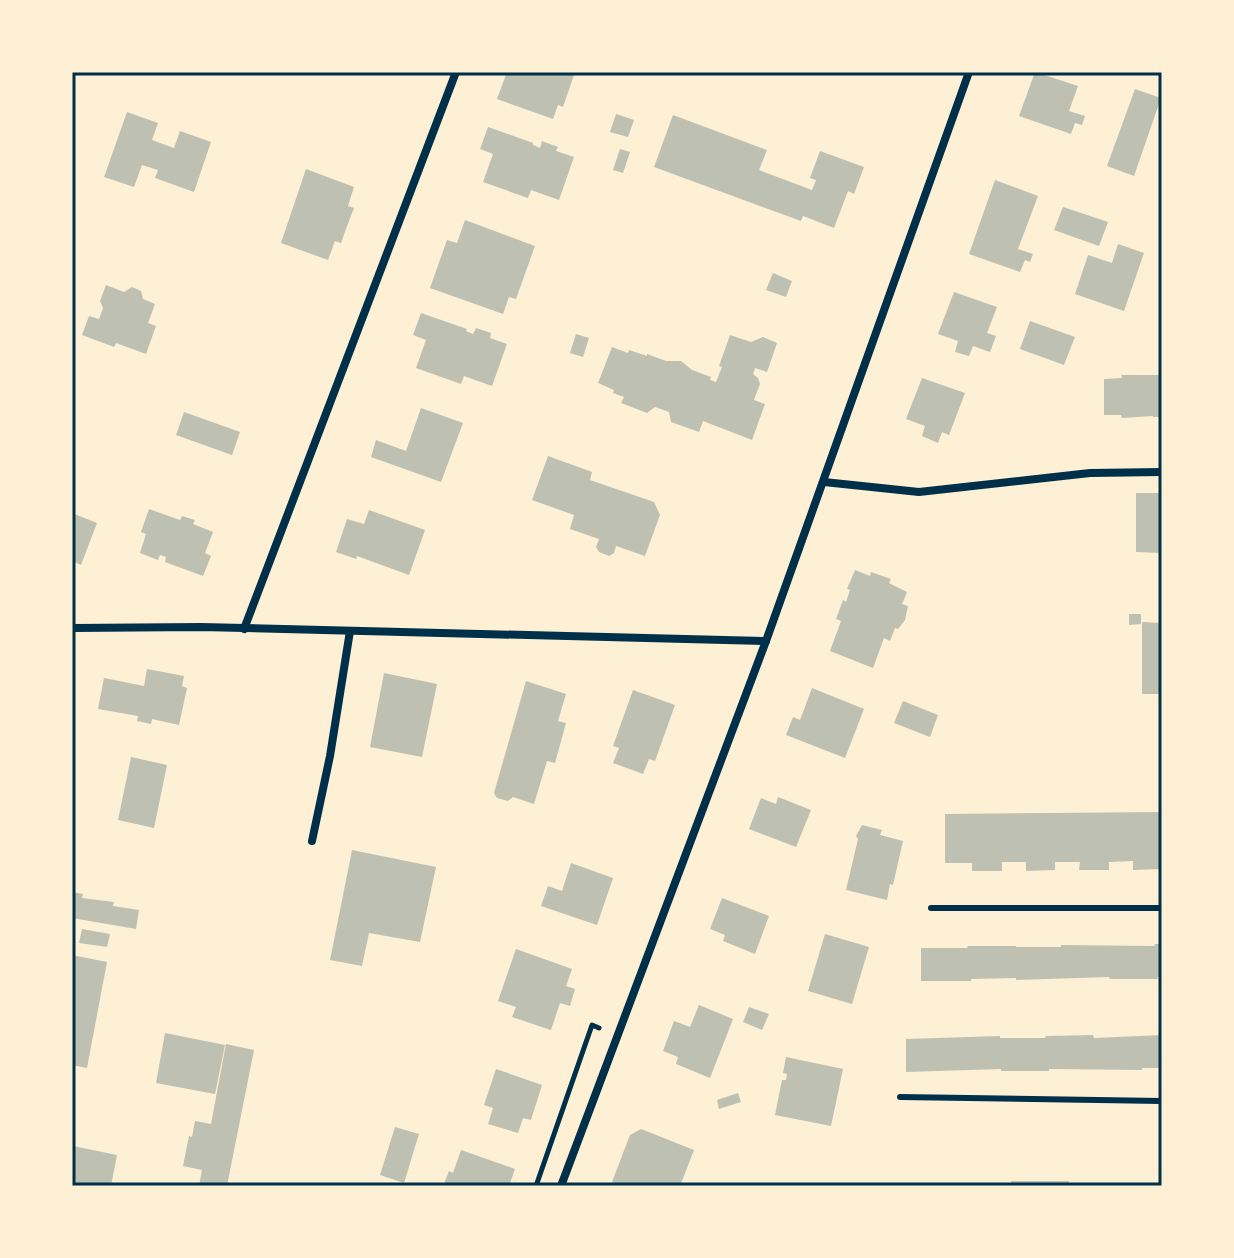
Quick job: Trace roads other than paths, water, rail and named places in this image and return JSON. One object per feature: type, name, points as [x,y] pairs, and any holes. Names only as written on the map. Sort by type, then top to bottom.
[{"type":"street","points":[[244,629],[456,72]]},
{"type":"street","points":[[561,1186],[766,641],[969,72]]},
{"type":"street","points":[[824,482],[919,492],[1090,473],[1162,472]]},
{"type":"street","points":[[72,628],[766,641]]},
{"type":"street","points":[[312,841],[330,756],[350,631]]},
{"type":"lane","points":[[931,908],[1162,908]]},
{"type":"lane","points":[[900,1097],[1162,1101]]}]
